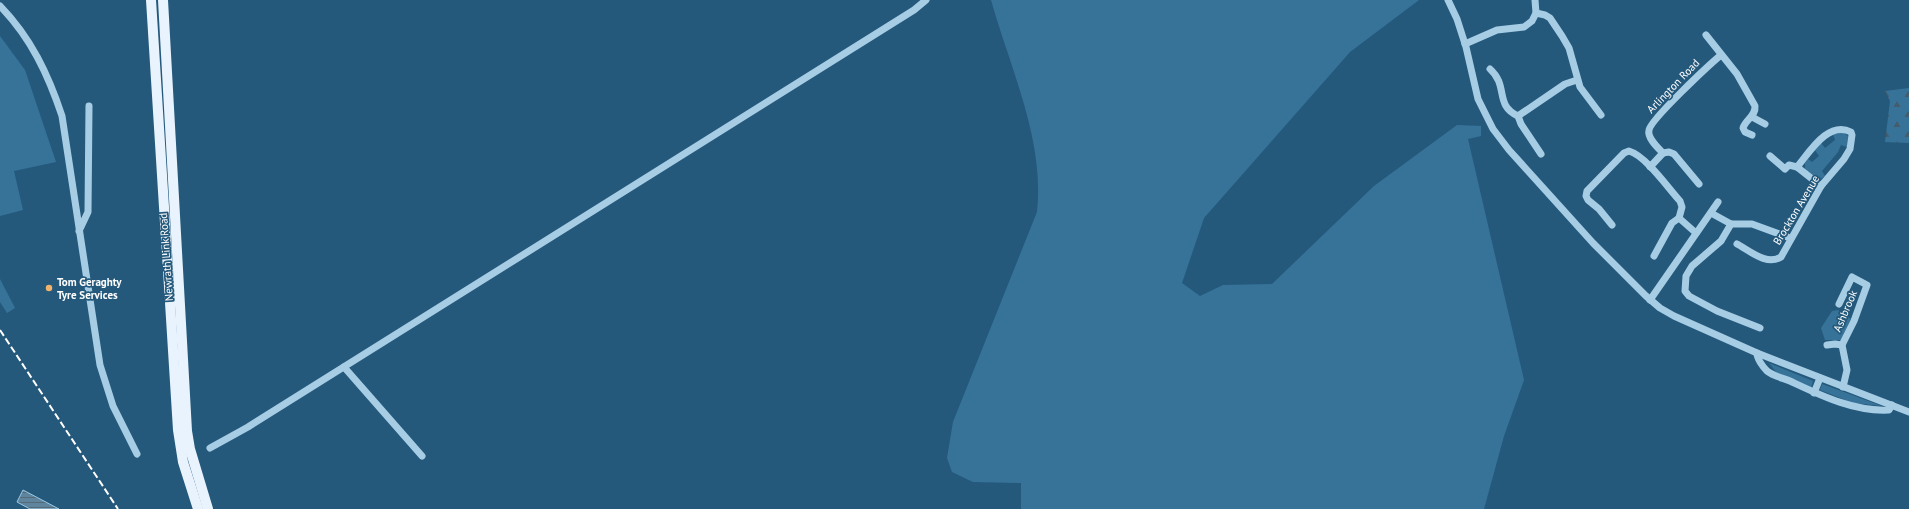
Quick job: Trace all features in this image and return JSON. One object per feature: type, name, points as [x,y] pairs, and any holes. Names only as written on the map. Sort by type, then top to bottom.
[{"type":"main road","name":"Newrath Link Road","points":[[151,0],[178,430],[183,462],[198,509]]},
{"type":"main road","name":"Newrath Link Road","points":[[163,0],[187,430],[192,455],[208,509]]},
{"type":"street","points":[[210,448],[248,427],[914,10],[926,0]]},
{"type":"street","points":[[1448,0],[1457,19],[1465,44],[1478,99],[1493,129],[1509,150],[1593,243],[1650,300],[1674,316],[1756,353],[1909,412]]},
{"type":"street","points":[[1465,44],[1497,30],[1524,27],[1532,21],[1536,13],[1536,0]]},
{"type":"street","points":[[0,6],[26,36],[40,59],[53,88],[62,116],[100,365],[113,406],[137,454]]},
{"type":"street","points":[[1536,13],[1546,14],[1562,36],[1569,48],[1577,80],[1584,94],[1601,115]]},
{"type":"street","points":[[1706,35],[1737,74],[1752,99],[1756,111],[1745,123],[1743,128],[1745,132],[1752,135]]},
{"type":"street","name":"Arlington Road","points":[[1699,184],[1674,154],[1663,153],[1648,131],[1702,71],[1721,55]]},
{"type":"street","points":[[1490,69],[1496,75],[1500,83],[1505,106],[1508,111],[1518,116],[1521,124],[1541,154]]},
{"type":"street","points":[[1518,116],[1560,87],[1577,80]]},
{"type":"street","points":[[79,231],[88,212],[88,106]]},
{"type":"street","points":[[1752,117],[1765,124]]},
{"type":"street","name":"Brockton Avenue","points":[[1737,244],[1767,260],[1775,260],[1781,256],[1821,186],[1844,159],[1850,149],[1851,132],[1841,129],[1833,131],[1819,140],[1797,167]]},
{"type":"street","points":[[1612,226],[1599,209],[1588,200],[1586,196],[1587,191],[1624,153],[1629,151],[1634,152],[1650,167],[1680,201],[1682,207],[1679,218],[1672,223],[1654,256]]},
{"type":"street","points":[[1650,167],[1663,153]]},
{"type":"street","points":[[1770,156],[1785,169],[1789,165],[1797,167],[1821,186]]},
{"type":"street","points":[[1650,300],[1718,202]]},
{"type":"street","points":[[1711,213],[1732,224],[1752,224],[1790,238]]},
{"type":"street","points":[[1679,218],[1696,234]]},
{"type":"street","points":[[1732,224],[1721,241],[1692,266],[1686,276],[1685,291],[1689,296],[1717,311],[1760,328]]},
{"type":"street","name":"Ashbrook","points":[[1838,304],[1852,277],[1867,286],[1854,321],[1842,345],[1847,370],[1842,387]]},
{"type":"street","name":"Ashbrook","points":[[1827,345],[1842,345]]},
{"type":"street","points":[[1756,353],[1757,358],[1768,371],[1814,393],[1850,406],[1881,411],[1889,410],[1892,405]]},
{"type":"street","points":[[344,366],[422,456]]},
{"type":"street","points":[[1814,393],[1820,378]]},
{"type":"green space","points":[[991,0],[1419,0],[1350,52],[1204,218],[1182,283],[1200,296],[1223,285],[1272,284],[1374,186],[1457,125],[1481,126],[1481,136],[1468,139],[1524,380],[1504,436],[1484,509],[1021,509],[1021,483],[973,482],[952,472],[947,458],[953,422],[1037,212],[1038,185],[1036,158],[1031,131]]},
{"type":"green space","points":[[0,36],[25,70],[56,162],[14,171],[23,210],[0,216]]},
{"type":"green space","points":[[1909,88],[1909,143],[1885,142],[1890,101],[1885,91]]},
{"type":"green space","points":[[1843,132],[1848,136],[1847,147],[1841,145],[1838,152],[1822,171],[1825,176],[1819,180],[1805,170],[1805,163],[1808,159],[1812,162],[1819,156],[1815,150],[1821,143],[1825,148],[1835,140],[1833,134]]},
{"type":"green space","points":[[0,279],[15,308],[7,313],[0,302]]},
{"type":"green space","points":[[1838,310],[1851,319],[1841,340],[1825,340],[1821,328],[1832,311]]},
{"type":"green space","points":[[1769,363],[1813,381],[1811,388],[1777,373]]},
{"type":"green space","points":[[1822,384],[1882,406],[1853,403],[1820,390]]},
{"type":"shaded area","points":[[23,490],[59,509],[30,509],[17,502]]},
{"type":"railway","points":[[0,330],[118,509]]},
{"type":"place","name":"Tom Geraghty Tyre Services","points":[[49,288]]}]
